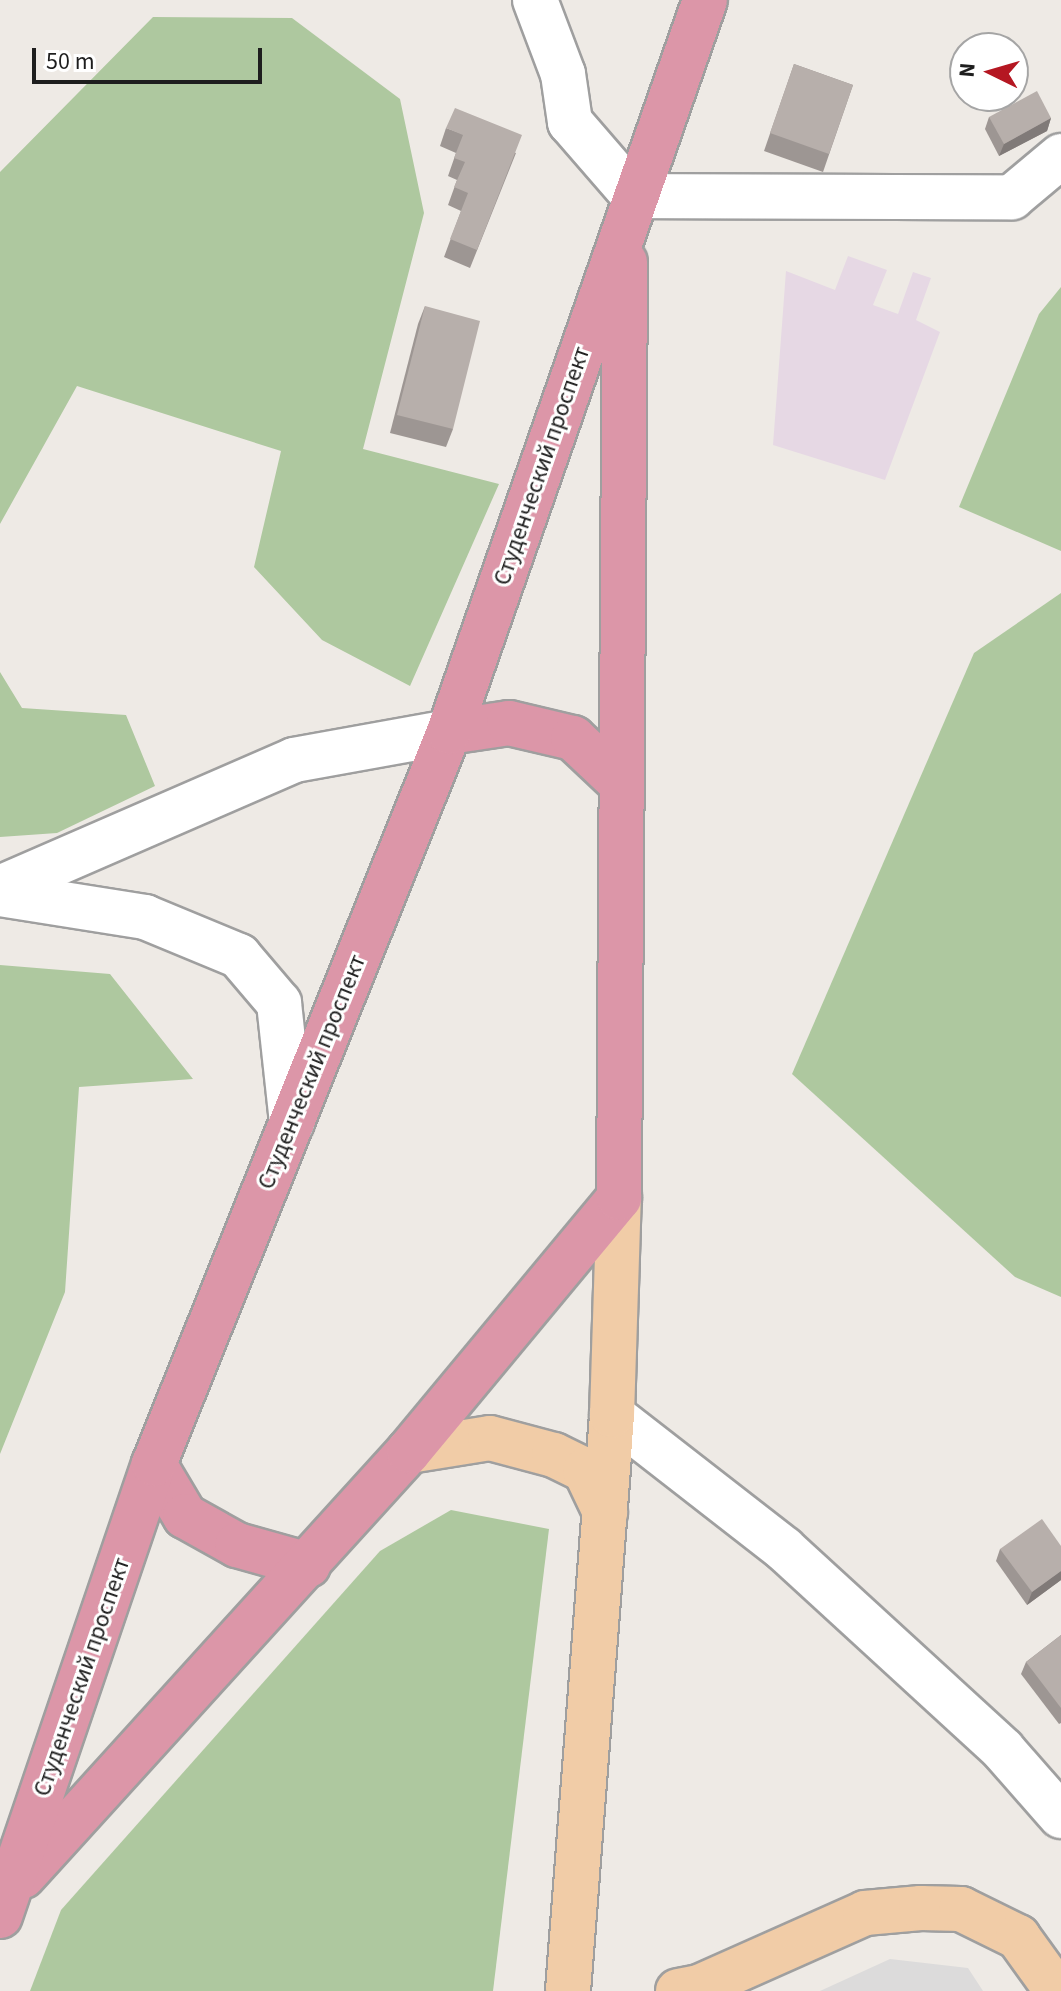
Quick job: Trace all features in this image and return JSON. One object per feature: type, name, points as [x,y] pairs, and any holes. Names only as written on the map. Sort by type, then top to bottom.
[{"type":"highway","name":"Студенческий проспект","points":[[5,1903],[154,1464],[449,732],[705,0]]},
{"type":"highway","points":[[5,1903],[409,1451],[619,1198],[630,212]]},
{"type":"highway","points":[[449,732],[509,723],[573,738],[622,784]]},
{"type":"highway","points":[[154,1464],[185,1516],[237,1545],[308,1565]]},
{"type":"main road","points":[[568,1991],[612,1415],[619,1198]]},
{"type":"main road","points":[[409,1451],[490,1438],[554,1455],[585,1470],[605,1512]]},
{"type":"main road","points":[[678,1991],[699,1987],[865,1913],[921,1908],[961,1909],[1018,1937],[1057,1991]]},
{"type":"street","points":[[535,0],[563,74],[570,122],[630,212],[1012,197],[1061,200]]},
{"type":"street","points":[[1012,197],[1061,156]]},
{"type":"street","points":[[0,891],[294,760],[449,732]]},
{"type":"street","points":[[0,891],[145,917],[239,956],[279,1003],[292,1122]]},
{"type":"street","points":[[612,1415],[693,1473],[784,1549],[1003,1750],[1061,1816]]},
{"type":"shaded area","points":[[848,256],[887,270],[873,305],[898,314],[913,272],[931,278],[916,320],[940,332],[885,480],[773,445],[786,271],[835,290]]},
{"type":"shaded area","points":[[890,1959],[968,1968],[983,1991],[820,1991]]},
{"type":"green space","points":[[153,17],[292,18],[400,99],[424,213],[363,449],[499,484],[410,686],[322,640],[254,567],[281,451],[77,386],[0,524],[0,172]]},
{"type":"green space","points":[[1061,287],[1061,551],[959,507],[1039,314]]},
{"type":"green space","points":[[1061,593],[1061,1297],[1015,1277],[792,1074],[974,653]]},
{"type":"green space","points":[[0,672],[22,708],[126,715],[155,786],[57,833],[0,837]]},
{"type":"green space","points":[[0,965],[110,974],[193,1079],[79,1087],[65,1292],[0,1454]]},
{"type":"green space","points":[[451,1510],[549,1529],[493,1991],[30,1991],[61,1910],[380,1551]]},
{"type":"building","points":[[794,64],[853,85],[829,154],[770,133]]},
{"type":"building","points":[[1037,91],[1051,118],[1004,144],[989,117],[998,112],[1029,112],[1029,95]]},
{"type":"building","points":[[455,108],[522,135],[477,250],[450,239],[468,193],[454,187],[465,162],[454,158],[463,135],[446,128]]},
{"type":"building","points":[[425,306],[480,321],[453,429],[397,415]]},
{"type":"building","points":[[1042,1519],[1061,1546],[1061,1571],[1032,1592],[1000,1549]]},
{"type":"building","points":[[1061,1635],[1061,1708],[1026,1662]]}]
